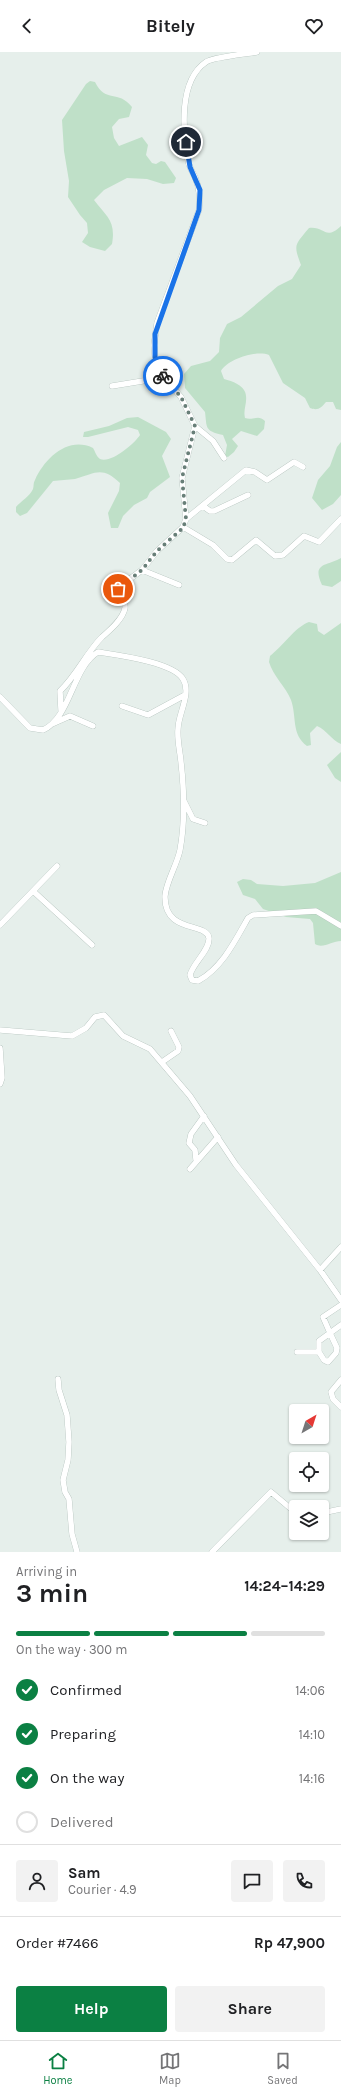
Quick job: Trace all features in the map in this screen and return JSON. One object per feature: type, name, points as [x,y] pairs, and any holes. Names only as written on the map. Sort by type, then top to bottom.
[{"type":"street","points":[[224,458],[213,441],[195,426],[188,408],[162,375],[155,357],[155,334],[199,210],[200,190],[190,167],[187,154],[184,119],[187,93],[195,75],[206,62],[257,52]]},
{"type":"street","points":[[112,386],[155,379],[168,383]]},
{"type":"street","points":[[61,710],[60,691],[69,682],[87,655],[113,628],[123,612],[125,604],[119,587],[142,570],[157,551],[183,528],[186,519],[182,478],[195,426]]},
{"type":"street","points":[[186,519],[246,470],[255,472],[267,480],[294,462],[303,467]]},
{"type":"street","points":[[203,506],[214,511],[248,495]]},
{"type":"street","points":[[183,528],[214,545],[227,559],[232,560],[256,540],[275,556],[279,557],[304,536],[319,542],[341,519]]},
{"type":"street","points":[[142,570],[179,585]]},
{"type":"street","points":[[52,724],[85,664],[98,652],[146,661],[173,671],[183,679],[186,684],[186,695],[178,727],[183,814],[180,849],[174,872],[166,890],[165,898],[167,910],[176,921],[185,926],[201,929],[209,938],[207,947],[192,969],[190,975],[192,980],[198,981],[215,969],[225,956],[248,918],[253,915],[316,911],[341,926]]},
{"type":"street","points":[[122,706],[148,715],[186,695]]},
{"type":"street","points":[[0,697],[30,728],[43,730],[70,716],[93,726]]},
{"type":"street","points":[[182,797],[193,819],[206,823]]},
{"type":"street","points":[[0,925],[57,866]]},
{"type":"street","points":[[33,891],[92,945]]},
{"type":"street","points":[[0,1030],[72,1036],[86,1028],[95,1017],[104,1015],[123,1036],[145,1045],[162,1062],[204,1116],[254,1189],[320,1270],[341,1300]]},
{"type":"street","points":[[162,1062],[178,1051],[179,1047],[171,1031]]},
{"type":"street","points":[[0,1048],[2,1078],[0,1084]]},
{"type":"street","points":[[196,1160],[195,1150],[189,1143],[191,1134],[204,1116]]},
{"type":"street","points":[[190,1169],[196,1160],[204,1155],[218,1137]]},
{"type":"street","points":[[320,1270],[341,1247]]},
{"type":"street","points":[[341,1305],[323,1317],[330,1332],[337,1348],[336,1353],[328,1362],[324,1360],[319,1352],[320,1341],[330,1332],[341,1325]]},
{"type":"street","points":[[297,1352],[319,1352]]},
{"type":"street","points":[[58,1379],[59,1390],[67,1414],[69,1442],[68,1460],[63,1480],[65,1492],[69,1499],[72,1534],[77,1552]]},
{"type":"street","points":[[341,1380],[331,1392],[333,1399],[341,1407]]},
{"type":"street","points":[[212,1552],[271,1492],[289,1507]]},
{"type":"street","points":[[329,1512],[341,1509]]},
{"type":"green space","points":[[90,81],[95,82],[103,93],[122,99],[132,107],[129,117],[119,119],[112,127],[114,138],[119,146],[142,137],[148,145],[146,155],[152,163],[156,164],[161,161],[165,162],[176,178],[174,183],[163,184],[147,179],[127,178],[104,190],[94,200],[106,215],[113,230],[112,244],[105,251],[90,247],[82,242],[88,233],[87,223],[68,197],[69,181],[64,151],[62,120],[86,84]]},
{"type":"green space","points":[[341,226],[341,410],[336,409],[333,402],[326,402],[317,409],[310,408],[305,398],[283,383],[269,355],[257,354],[236,359],[221,371],[224,379],[238,384],[244,389],[246,399],[244,412],[245,418],[260,418],[265,421],[264,429],[257,436],[241,431],[232,439],[238,446],[228,457],[225,456],[227,445],[223,435],[209,430],[205,412],[185,388],[184,374],[191,366],[210,361],[219,352],[220,338],[227,324],[241,317],[278,286],[292,279],[301,265],[296,249],[298,242],[309,228],[318,229],[328,233]]},
{"type":"green space","points":[[138,417],[166,432],[171,439],[162,456],[170,477],[150,492],[147,498],[134,505],[123,516],[118,528],[111,528],[108,513],[119,491],[120,483],[108,474],[99,472],[75,479],[53,481],[27,513],[20,516],[16,512],[16,507],[32,492],[34,481],[39,472],[58,451],[66,447],[84,445],[93,448],[100,459],[105,460],[116,456],[133,443],[140,435],[138,430],[128,427],[88,437],[83,437],[84,432],[109,426],[127,418]]},
{"type":"green space","points":[[341,442],[341,495],[333,504],[322,510],[312,498],[318,480],[330,466],[337,447]]},
{"type":"green space","points":[[341,558],[341,581],[332,587],[322,585],[318,572],[320,568]]},
{"type":"green space","points":[[309,622],[317,624],[318,631],[324,635],[341,623],[341,744],[317,726],[310,733],[311,745],[307,746],[302,741],[296,731],[291,700],[273,672],[269,662],[270,656],[294,632]]},
{"type":"green space","points":[[341,752],[341,782],[335,778],[327,765]]},
{"type":"green space","points":[[341,872],[341,941],[321,946],[315,944],[313,923],[310,919],[286,917],[263,909],[255,899],[243,895],[237,882],[243,879],[251,880],[257,884],[283,886],[315,883]]},
{"type":"way so far","points":[[118,589],[142,570],[157,551],[183,528],[186,519],[182,478],[195,426],[188,408],[181,397],[163,376]]},
{"type":"route","points":[[163,376],[155,357],[154,345],[157,323],[186,249],[199,210],[200,201],[200,190],[188,161],[186,142]]}]
